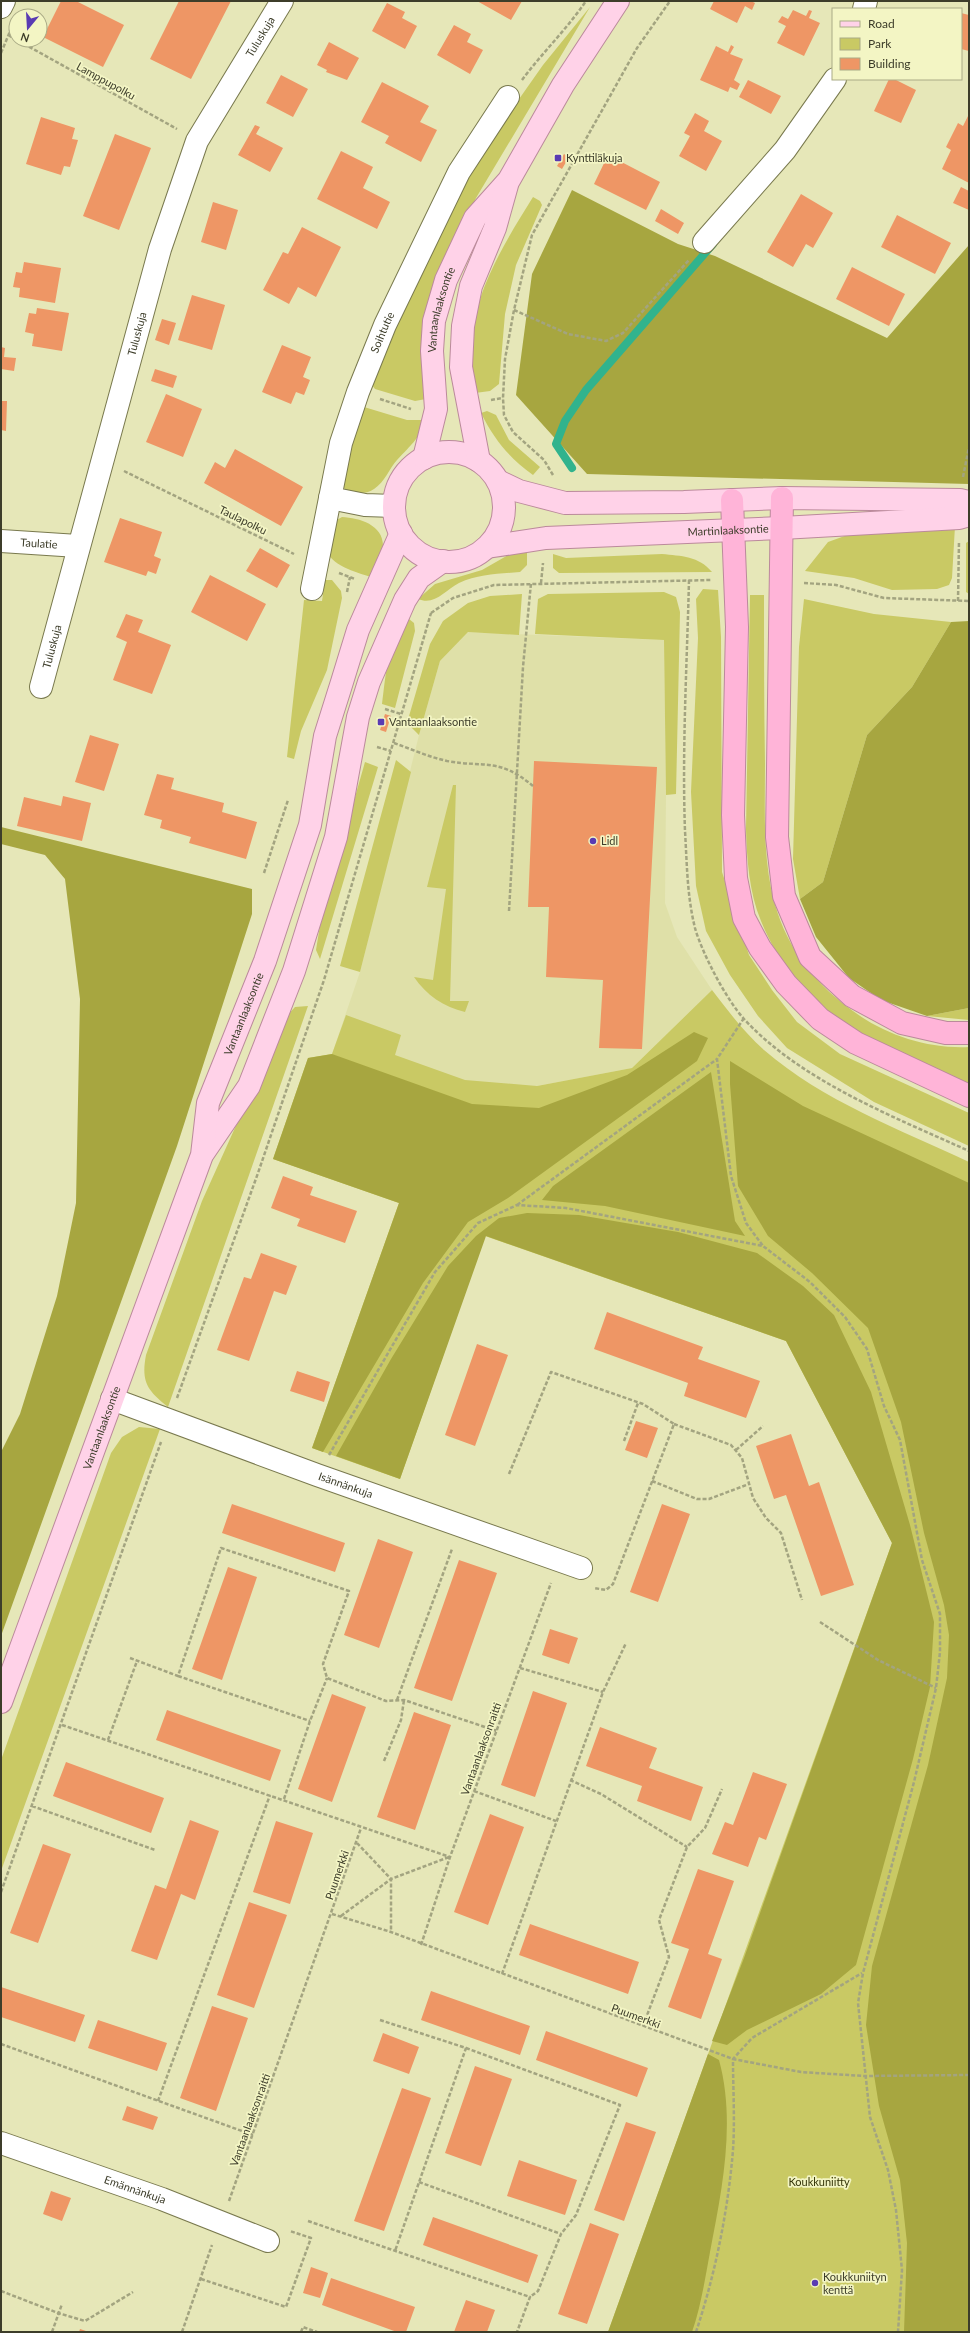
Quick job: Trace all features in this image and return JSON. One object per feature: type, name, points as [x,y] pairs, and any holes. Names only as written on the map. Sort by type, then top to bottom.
[{"type":"highway","points":[[782,498],[777,837],[784,896],[810,957],[852,996],[902,1023],[946,1033],[969,1033]]},
{"type":"highway","points":[[732,500],[737,627],[733,815],[736,878],[744,918],[760,948],[786,984],[820,1019],[869,1049],[969,1096]]},
{"type":"main road","name":"Vantaanlaaksontie","points":[[424,458],[436,409],[432,351],[434,321],[446,280],[475,218],[509,180],[563,85],[618,1]]},
{"type":"main road","name":"Vantaanlaaksontie","points":[[479,460],[461,367],[463,326],[471,286],[495,228],[509,180]]},
{"type":"main road","points":[[452,451],[466,454],[479,460],[490,470],[498,481],[504,498],[504,516],[498,533],[486,547],[474,556],[458,561],[443,561],[418,552],[401,533],[394,506],[396,492],[402,478],[412,466],[424,458],[438,453],[452,451]]},
{"type":"main road","points":[[498,481],[519,492],[552,500],[573,503],[782,498],[960,500],[969,502]]},
{"type":"main road","name":"Martinlaaksontie","points":[[486,547],[546,538],[782,528],[959,518],[969,515]]},
{"type":"main road","name":"Vantaanlaaksontie","points":[[1,1702],[202,1155],[208,1103],[265,961],[310,825],[325,736],[358,630],[378,588],[401,533]]},
{"type":"main road","name":"Vantaanlaaksontie","points":[[202,1155],[249,1086],[294,971],[336,837],[358,717],[369,682],[405,600],[419,578],[443,561]]},
{"type":"street","points":[[4,1],[7,15]]},
{"type":"street","name":"Tuluskuja","points":[[41,687],[78,546],[104,462],[160,249],[197,141],[282,1]]},
{"type":"street","points":[[704,242],[785,150],[834,80]]},
{"type":"street","name":"Soihtutie","points":[[312,589],[315,564],[341,443],[358,392],[385,325],[459,172],[508,97]]},
{"type":"street","points":[[330,498],[365,505],[394,506]]},
{"type":"street","name":"Taulatie","points":[[1,541],[78,546]]},
{"type":"street","name":"Isännänkuja","points":[[112,1399],[317,1475],[559,1560],[584,1577]]},
{"type":"street","name":"Emännänkuja","points":[[1,2143],[222,2222],[268,2241]]},
{"type":"path","points":[[508,97],[539,58],[571,23],[586,1]]},
{"type":"path","points":[[552,500],[554,486],[553,475],[544,460],[514,432],[504,415],[503,398],[505,359],[514,310],[532,235],[637,48],[670,1]]},
{"type":"path","points":[[1,53],[8,36],[7,15]]},
{"type":"path","name":"Lamppupolku","points":[[30,48],[197,141]]},
{"type":"path","points":[[514,310],[568,334],[606,341],[623,333],[704,242]]},
{"type":"path","name":"Taulapolku","points":[[104,462],[315,564],[378,588]]},
{"type":"path","points":[[541,582],[546,538]]},
{"type":"path","points":[[1,1892],[62,1725],[168,1420],[253,1188],[324,980],[431,613],[453,598],[470,591],[494,585],[541,582],[735,579]]},
{"type":"path","points":[[781,581],[836,584],[884,598],[969,601]]},
{"type":"path","points":[[509,911],[517,772],[531,583]]},
{"type":"path","points":[[405,600],[431,613]]},
{"type":"path","points":[[383,715],[385,708],[401,714]]},
{"type":"path","points":[[394,743],[447,761],[491,764],[517,772],[533,786]]},
{"type":"path","points":[[374,746],[391,752]]},
{"type":"path","points":[[264,873],[288,798]]},
{"type":"path","points":[[317,1475],[435,1272],[478,1223],[517,1205],[717,1059],[744,1018]]},
{"type":"path","points":[[717,1059],[731,1176],[746,1223],[763,1246],[810,1282],[845,1317],[867,1349],[884,1406],[900,1440],[922,1560],[940,1614],[940,1652],[936,1688],[914,1782],[863,1973],[858,2003],[870,2117],[888,2170],[896,2210],[902,2270],[898,2332]]},
{"type":"path","points":[[856,1099],[969,1151]]},
{"type":"path","points":[[517,1205],[566,1208],[763,1246]]},
{"type":"path","points":[[509,1474],[551,1372],[638,1403],[674,1424],[731,1445],[736,1450],[742,1458],[753,1498],[766,1518],[782,1533],[802,1600]]},
{"type":"path","points":[[624,1441],[638,1403]]},
{"type":"path","points":[[584,1577],[606,1590],[613,1584],[674,1424]]},
{"type":"path","points":[[736,1450],[763,1426]]},
{"type":"path","points":[[652,1481],[697,1499],[709,1499],[749,1484]]},
{"type":"path","points":[[178,1676],[221,1548],[349,1591],[323,1664],[327,1678],[310,1721],[284,1800]]},
{"type":"path","points":[[397,1700],[451,1552]]},
{"type":"path","name":"Vantaanlaaksonraitti","points":[[422,1945],[450,1857],[559,1560]]},
{"type":"path","points":[[820,1622],[878,1660],[936,1688]]},
{"type":"path","points":[[502,1974],[570,1780],[603,1692],[626,1642]]},
{"type":"path","points":[[130,1658],[310,1721]]},
{"type":"path","points":[[108,1740],[137,1661]]},
{"type":"path","points":[[520,1668],[603,1692]]},
{"type":"path","points":[[327,1678],[386,1701],[404,1700],[497,1731]]},
{"type":"path","points":[[384,1761],[401,1720],[404,1700]]},
{"type":"path","points":[[62,1725],[270,1794],[361,1828],[450,1857]]},
{"type":"path","points":[[570,1780],[601,1794],[687,1847]]},
{"type":"path","points":[[643,2026],[669,1957],[659,1920],[687,1847],[705,1828],[722,1789]]},
{"type":"path","points":[[474,1791],[556,1821]]},
{"type":"path","points":[[158,2101],[270,1794]]},
{"type":"path","points":[[32,1806],[155,1850]]},
{"type":"path","name":"Puumerkki","points":[[361,1828],[332,1914],[391,1932],[422,1945],[733,2059],[801,2072],[865,2076],[969,2075]]},
{"type":"path","points":[[357,1843],[391,1879],[391,1932]]},
{"type":"path","points":[[341,1916],[391,1879],[450,1857]]},
{"type":"path","name":"Vantaanlaaksonraitti","points":[[182,2332],[332,1914]]},
{"type":"path","points":[[696,2332],[703,2311],[722,2227],[733,2150],[733,2059],[752,2038],[863,1973]]},
{"type":"path","points":[[380,2020],[466,2048],[620,2105],[576,2215],[561,2234],[538,2291],[530,2297],[516,2332]]},
{"type":"path","points":[[1,2044],[253,2135]]},
{"type":"path","points":[[395,2251],[466,2048]]},
{"type":"path","points":[[419,2182],[561,2234]]},
{"type":"path","points":[[308,2221],[530,2297]]},
{"type":"path","points":[[1,2290],[58,2313],[85,2321],[133,2292]]},
{"type":"path","points":[[52,2332],[62,2304]]},
{"type":"path","points":[[301,2332],[303,2327],[318,2332]]},
{"type":"shaded area","points":[[572,190],[678,244],[715,256],[887,338],[969,245],[969,484],[587,474],[516,395],[532,274]]},
{"type":"shaded area","points":[[969,621],[969,1008],[927,1016],[881,1000],[849,978],[816,937],[800,899],[823,882],[867,735],[912,687],[951,622]]},
{"type":"shaded area","points":[[468,632],[664,640],[666,795],[665,903],[677,937],[712,990],[632,1068],[537,1086],[539,1108],[332,1054],[360,972],[419,735],[440,661]]},
{"type":"shaded area","points":[[1,827],[252,889],[252,914],[177,1146],[1,1636],[1,1452],[20,1414],[57,1296],[76,1203],[80,999],[65,879],[45,855],[1,844]]},
{"type":"shaded area","points":[[694,1032],[708,1038],[697,1061],[508,1198],[468,1222],[423,1283],[323,1452],[312,1448],[399,1203],[273,1159],[308,1058],[332,1054],[472,1104],[539,1108],[627,1075]]},
{"type":"shaded area","points":[[730,1061],[803,1106],[969,1183],[969,2332],[904,2332],[907,2243],[900,2180],[879,2106],[866,2025],[872,1966],[928,1765],[947,1678],[949,1635],[944,1605],[924,1533],[901,1422],[868,1328],[812,1273],[768,1236],[738,1186],[730,1084]]},
{"type":"shaded area","points":[[711,1072],[735,1221],[745,1236],[605,1206],[542,1200],[553,1186]]},
{"type":"shaded area","points":[[527,1213],[579,1215],[678,1232],[757,1253],[803,1286],[834,1315],[871,1392],[910,1525],[934,1622],[930,1687],[913,1759],[856,1965],[821,1994],[747,2030],[727,2045],[712,2041],[744,1958],[892,1543],[786,1341],[486,1236],[400,1479],[336,1456],[391,1359],[448,1266],[476,1236],[499,1218]]},
{"type":"shaded area","points":[[708,2054],[719,2060],[724,2084],[727,2132],[723,2180],[719,2205],[698,2312],[692,2332],[608,2332]]},
{"type":"green space","points":[[590,7],[476,198],[439,280],[422,357],[426,399],[415,401],[375,389],[372,385],[382,356],[444,221],[488,143],[543,65]]},
{"type":"green space","points":[[533,197],[540,201],[542,205],[516,265],[505,314],[499,384],[490,391],[475,393],[471,362],[471,343],[478,304],[502,249]]},
{"type":"green space","points":[[364,407],[407,420],[427,420],[417,438],[397,460],[381,483],[371,491],[357,493],[346,491],[342,484],[350,447]]},
{"type":"green space","points":[[487,411],[496,415],[509,440],[540,467],[533,475],[509,455],[497,440],[481,413]]},
{"type":"green space","points":[[342,517],[363,521],[370,524],[380,533],[383,551],[374,578],[341,566],[330,557],[327,552],[335,521]]},
{"type":"green space","points":[[955,526],[952,578],[949,585],[937,589],[892,590],[854,578],[805,571],[828,542],[853,533]]},
{"type":"green space","points":[[969,541],[969,594],[966,592],[966,543]]},
{"type":"green space","points":[[527,552],[527,565],[520,572],[474,578],[459,583],[435,599],[424,601],[418,599],[435,584],[482,570],[510,554]]},
{"type":"green space","points":[[553,554],[566,558],[662,554],[676,555],[695,560],[707,567],[712,572],[559,573],[553,568]]},
{"type":"green space","points":[[325,580],[332,580],[341,591],[342,598],[327,670],[301,731],[294,759],[287,757],[304,600],[322,601]]},
{"type":"green space","points":[[703,589],[718,590],[721,637],[722,872],[749,955],[772,990],[797,1022],[840,1054],[969,1113],[969,1146],[874,1102],[787,1048],[758,1016],[730,975],[706,931],[696,886],[691,792],[698,638],[696,599]]},
{"type":"green space","points":[[664,592],[676,597],[680,612],[676,794],[666,795],[664,640],[535,634],[538,599],[548,594]]},
{"type":"green space","points":[[522,594],[519,635],[468,632],[440,661],[419,735],[407,723],[430,644],[443,621],[468,603],[490,596]]},
{"type":"green space","points":[[750,595],[764,595],[765,821],[767,859],[773,896],[784,928],[799,956],[818,980],[829,992],[865,1020],[908,1039],[923,1043],[938,1046],[969,1047],[969,1085],[869,1040],[834,1018],[804,990],[791,974],[780,958],[761,921],[751,887],[746,829]]},
{"type":"green space","points":[[804,599],[874,614],[951,622],[912,687],[867,735],[823,882],[800,899],[793,859],[799,647]]},
{"type":"green space","points":[[409,619],[414,623],[415,631],[395,708],[382,704],[386,670],[396,637]]},
{"type":"green space","points":[[396,760],[411,772],[360,972],[340,966]]},
{"type":"green space","points":[[365,762],[378,767],[320,959],[316,950],[322,913]]},
{"type":"green space","points":[[453,785],[456,785],[450,1001],[469,1001],[465,1012],[450,1007],[430,995],[414,977],[433,980],[446,889],[427,887]]},
{"type":"green space","name":"Koukkuniitty","points":[[712,990],[736,1021],[750,1036],[764,1050],[787,1068],[836,1099],[862,1113],[969,1162],[969,2332],[608,2332],[892,1543],[786,1341],[485,1236],[400,1479],[312,1448],[399,1203],[273,1159],[308,1058],[332,1054],[346,1015],[401,1035],[395,1055],[465,1080],[537,1086],[632,1068]]},
{"type":"green space","points":[[308,1006],[168,1407],[155,1396],[147,1385],[144,1372],[146,1355],[202,1201],[284,1019],[295,1007]]},
{"type":"green space","points":[[969,1008],[969,1020],[927,1016]]},
{"type":"green space","points":[[139,1427],[160,1429],[1,1871],[1,1760],[111,1453],[122,1437]]},
{"type":"building","points":[[61,1],[76,1],[124,25],[103,67],[48,40],[48,27]]},
{"type":"building","points":[[179,1],[231,1],[191,79],[150,59]]},
{"type":"building","points":[[477,1],[522,1],[511,20]]},
{"type":"building","points":[[714,1],[751,1],[755,3],[752,10],[745,6],[737,23],[710,9]]},
{"type":"building","points":[[387,3],[405,12],[402,18],[417,26],[405,49],[372,31]]},
{"type":"building","points":[[793,10],[806,16],[809,10],[812,11],[809,18],[820,23],[804,56],[777,43],[786,26],[778,22],[782,16],[788,19]]},
{"type":"building","points":[[962,13],[969,15],[969,51],[962,49]]},
{"type":"building","points":[[454,25],[471,34],[467,42],[483,50],[470,74],[437,55]]},
{"type":"building","points":[[329,42],[359,58],[347,80],[326,72],[327,70],[317,65]]},
{"type":"building","points":[[731,45],[734,47],[730,54],[743,59],[734,80],[740,84],[737,90],[730,87],[728,92],[700,80],[716,46],[728,52]]},
{"type":"building","points":[[281,75],[308,89],[293,117],[266,103]]},
{"type":"building","points":[[748,80],[781,96],[771,114],[739,97]]},
{"type":"building","points":[[889,80],[896,80],[916,90],[901,123],[874,111]]},
{"type":"building","points":[[382,82],[429,106],[420,122],[437,130],[421,162],[385,143],[389,136],[361,122]]},
{"type":"building","points":[[695,113],[709,121],[704,131],[722,141],[706,171],[679,156],[690,136],[684,133]]},
{"type":"building","points":[[969,114],[969,183],[942,169],[951,150],[946,147],[958,123],[963,126]]},
{"type":"building","points":[[41,117],[75,128],[72,139],[78,140],[70,167],[64,166],[61,175],[26,164]]},
{"type":"building","points":[[255,125],[260,127],[256,134],[283,148],[270,172],[238,155]]},
{"type":"building","points":[[115,134],[151,148],[119,230],[83,216]]},
{"type":"building","points":[[341,151],[373,167],[363,188],[390,202],[377,229],[317,199]]},
{"type":"building","points":[[564,154],[569,157],[562,169],[557,166]]},
{"type":"building","points":[[608,155],[660,182],[646,210],[594,184]]},
{"type":"building","points":[[961,187],[969,191],[969,210],[953,203]]},
{"type":"building","points":[[801,194],[833,213],[813,248],[806,244],[793,267],[767,252]]},
{"type":"building","points":[[213,202],[238,210],[226,250],[201,242]]},
{"type":"building","points":[[661,209],[684,223],[678,234],[655,221]]},
{"type":"building","points":[[897,215],[951,243],[935,274],[881,247]]},
{"type":"building","points":[[302,227],[341,247],[316,297],[298,287],[289,304],[263,290],[283,252],[288,254]]},
{"type":"building","points":[[24,262],[61,268],[55,303],[19,297],[20,288],[13,287],[16,272],[22,273]]},
{"type":"building","points":[[852,267],[905,294],[889,326],[836,299]]},
{"type":"building","points":[[192,295],[225,305],[212,350],[178,340]]},
{"type":"building","points":[[37,308],[69,313],[62,351],[32,346],[34,334],[25,332],[29,313],[36,314]]},
{"type":"building","points":[[162,319],[176,323],[169,345],[155,340]]},
{"type":"building","points":[[282,345],[311,357],[303,377],[310,380],[304,395],[296,392],[291,404],[262,392]]},
{"type":"building","points":[[1,347],[5,348],[4,357],[16,358],[14,371],[1,369]]},
{"type":"building","points":[[155,369],[177,376],[173,388],[151,381]]},
{"type":"building","points":[[166,394],[202,409],[183,457],[146,442]]},
{"type":"building","points":[[1,401],[7,401],[6,431],[1,430]]},
{"type":"building","points":[[235,449],[303,487],[281,526],[204,483],[215,462],[225,468]]},
{"type":"building","points":[[120,518],[162,532],[154,556],[161,559],[156,574],[148,571],[146,576],[104,562]]},
{"type":"building","points":[[260,548],[290,565],[277,588],[246,571]]},
{"type":"building","points":[[210,575],[266,604],[247,641],[191,612]]},
{"type":"building","points":[[126,614],[143,620],[138,632],[171,645],[152,694],[113,680],[127,642],[116,637]]},
{"type":"building","points":[[385,714],[391,716],[386,732],[380,730]]},
{"type":"building","points":[[90,735],[119,744],[104,791],[75,782]]},
{"type":"building","points":[[534,761],[657,767],[642,1049],[599,1048],[603,980],[546,977],[549,907],[528,907]]},
{"type":"building","points":[[157,774],[174,778],[171,789],[224,803],[222,812],[257,822],[246,859],[189,843],[191,837],[160,828],[162,820],[144,815]]},
{"type":"building","points":[[63,796],[91,803],[82,841],[17,826],[24,797],[61,806]]},
{"type":"building","points":[[283,1176],[313,1187],[310,1195],[357,1211],[345,1243],[297,1226],[300,1219],[271,1208]]},
{"type":"building","points":[[261,1253],[297,1266],[286,1295],[274,1291],[249,1361],[217,1350],[244,1277],[251,1279]]},
{"type":"building","points":[[607,1312],[703,1347],[698,1359],[760,1381],[746,1418],[684,1396],[688,1383],[594,1349]]},
{"type":"building","points":[[477,1344],[508,1355],[475,1446],[445,1435]]},
{"type":"building","points":[[297,1371],[330,1382],[324,1402],[290,1391]]},
{"type":"building","points":[[636,1421],[658,1428],[647,1458],[625,1450]]},
{"type":"building","points":[[791,1434],[809,1486],[819,1482],[854,1585],[821,1596],[786,1495],[774,1499],[756,1446]]},
{"type":"building","points":[[232,1504],[345,1543],[335,1572],[222,1533]]},
{"type":"building","points":[[662,1504],[690,1514],[658,1602],[630,1592]]},
{"type":"building","points":[[378,1539],[413,1552],[379,1648],[344,1635]]},
{"type":"building","points":[[459,1560],[497,1573],[452,1701],[414,1688]]},
{"type":"building","points":[[228,1567],[257,1577],[222,1680],[192,1669]]},
{"type":"building","points":[[550,1629],[578,1638],[569,1664],[542,1655]]},
{"type":"building","points":[[533,1691],[567,1703],[535,1797],[501,1785]]},
{"type":"building","points":[[332,1694],[366,1707],[332,1802],[298,1789]]},
{"type":"building","points":[[167,1710],[281,1750],[270,1781],[156,1740]]},
{"type":"building","points":[[414,1712],[451,1725],[415,1830],[377,1817]]},
{"type":"building","points":[[600,1727],[657,1748],[649,1768],[703,1787],[691,1821],[637,1801],[642,1786],[586,1766]]},
{"type":"building","points":[[66,1762],[164,1798],[151,1833],[53,1796]]},
{"type":"building","points":[[753,1772],[787,1784],[766,1840],[759,1837],[748,1867],[712,1854],[725,1822],[733,1825]]},
{"type":"building","points":[[490,1814],[524,1827],[488,1925],[454,1912]]},
{"type":"building","points":[[190,1820],[219,1831],[195,1900],[181,1894],[157,1960],[131,1951],[155,1885],[166,1889]]},
{"type":"building","points":[[276,1821],[313,1833],[290,1904],[253,1892]]},
{"type":"building","points":[[43,1844],[71,1854],[38,1943],[10,1933]]},
{"type":"building","points":[[698,1869],[734,1881],[708,1954],[722,1959],[701,2019],[668,2007],[689,1949],[671,1943]]},
{"type":"building","points":[[249,1902],[287,1915],[254,2008],[217,1995]]},
{"type":"building","points":[[530,1924],[639,1962],[628,1994],[519,1955]]},
{"type":"building","points":[[1,1987],[85,2015],[75,2042],[1,2017]]},
{"type":"building","points":[[431,1991],[530,2026],[520,2055],[421,2020]]},
{"type":"building","points":[[212,2006],[248,2018],[216,2111],[180,2098]]},
{"type":"building","points":[[98,2020],[167,2043],[157,2071],[88,2048]]},
{"type":"building","points":[[546,2031],[648,2068],[637,2097],[536,2060]]},
{"type":"building","points":[[383,2033],[419,2047],[409,2074],[373,2061]]},
{"type":"building","points":[[475,2066],[512,2079],[481,2166],[445,2153]]},
{"type":"building","points":[[402,2088],[431,2098],[384,2231],[354,2221]]},
{"type":"building","points":[[127,2106],[158,2117],[153,2130],[122,2120]]},
{"type":"building","points":[[626,2122],[656,2132],[624,2221],[594,2210]]},
{"type":"building","points":[[519,2160],[577,2180],[565,2215],[507,2196]]},
{"type":"building","points":[[51,2191],[71,2198],[62,2221],[43,2214]]},
{"type":"building","points":[[433,2217],[538,2255],[528,2283],[423,2245]]},
{"type":"building","points":[[590,2223],[619,2234],[587,2324],[558,2314]]},
{"type":"building","points":[[311,2267],[328,2273],[320,2298],[303,2293]]},
{"type":"building","points":[[331,2278],[415,2307],[406,2332],[397,2332],[322,2305]]},
{"type":"building","points":[[466,2300],[495,2310],[487,2332],[454,2332]]},
{"type":"building","points":[[80,2329],[89,2332],[79,2332]]},
{"type":"waterway","points":[[572,468],[556,444],[565,421],[586,390],[713,244]]},
{"type":"place","name":"Kynttiläkuja","points":[[558,158]]},
{"type":"place","name":"Vantaanlaaksontie","points":[[381,722]]},
{"type":"place","name":"Lidl","points":[[593,841]]},
{"type":"place","name":"Koukkuniityn kenttä","points":[[815,2283]]}]
